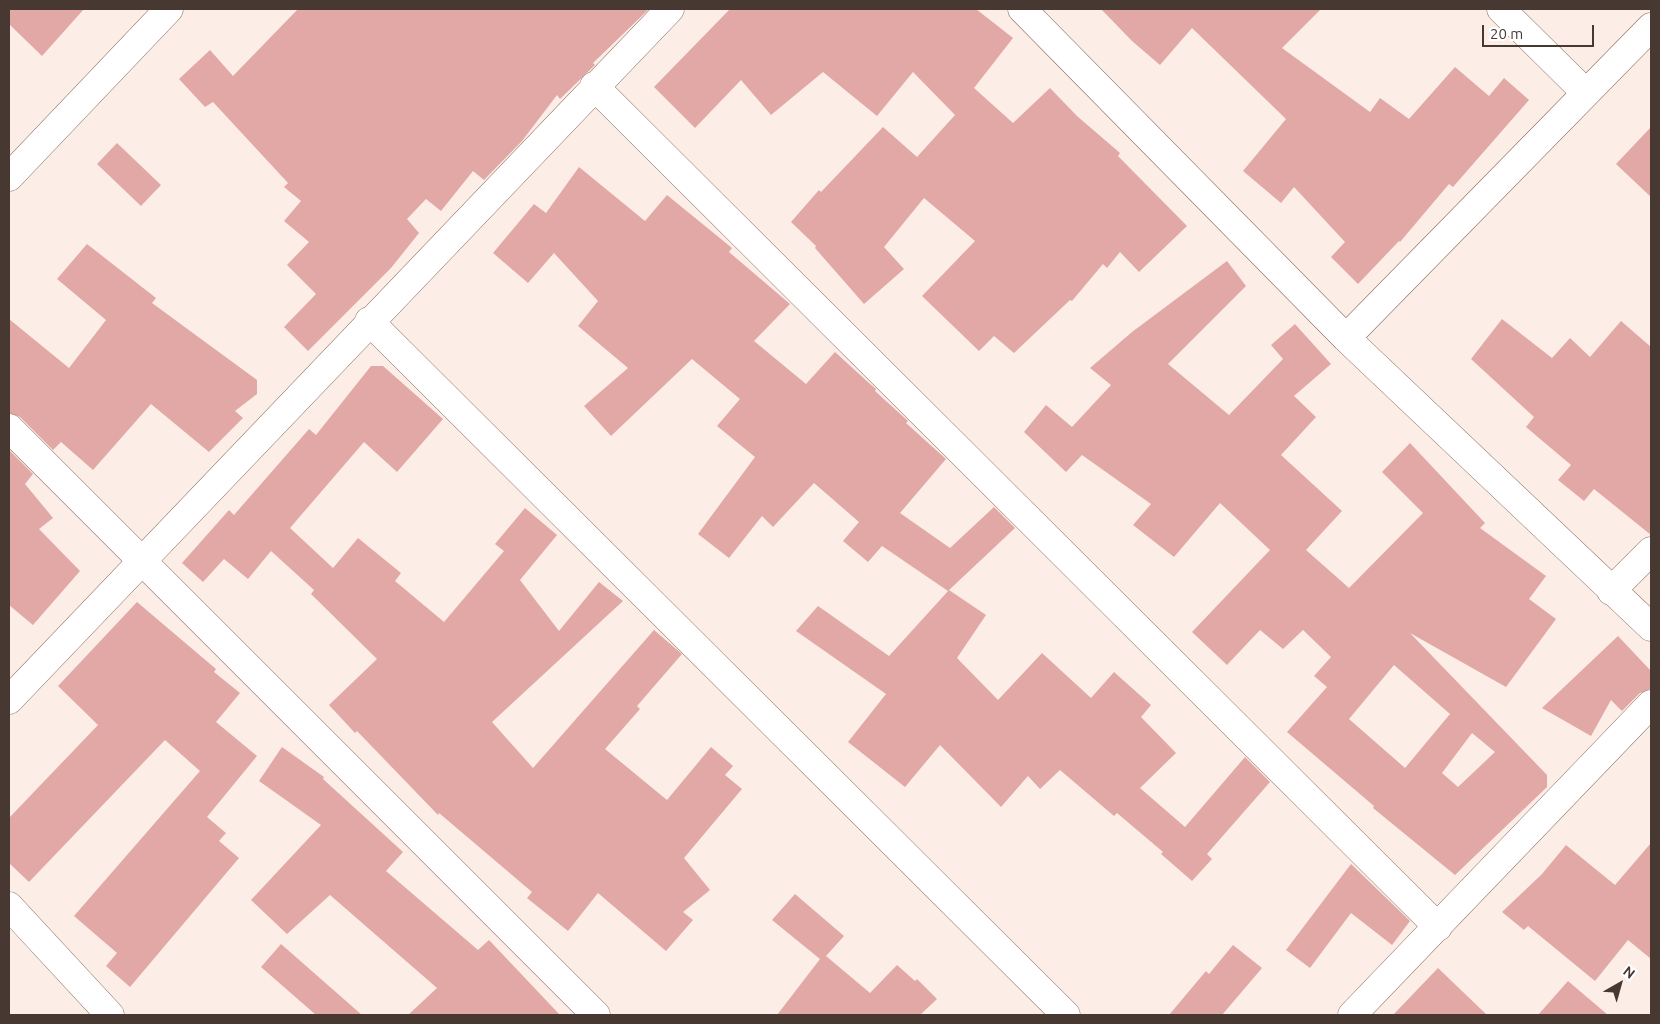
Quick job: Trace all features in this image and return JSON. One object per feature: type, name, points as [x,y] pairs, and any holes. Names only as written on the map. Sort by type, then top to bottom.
[{"type":"street","points":[[9,177],[168,9]]},
{"type":"street","points":[[9,700],[368,321],[670,9]]},
{"type":"street","points":[[1022,9],[1346,338],[1651,627]]},
{"type":"street","points":[[1501,9],[1586,92]]},
{"type":"street","points":[[1346,338],[1651,27]]},
{"type":"street","points":[[594,86],[1438,927]]},
{"type":"street","points":[[368,321],[1066,1015]]},
{"type":"street","points":[[9,428],[596,1015]]},
{"type":"street","points":[[1611,591],[1651,551]]},
{"type":"street","points":[[1352,1015],[1651,704]]},
{"type":"street","points":[[9,906],[110,1015]]},
{"type":"building","points":[[9,9],[84,9],[42,56],[9,24]]},
{"type":"building","points":[[298,9],[649,9],[593,63],[595,65],[560,99],[557,95],[522,141],[484,180],[473,171],[441,211],[426,199],[407,219],[419,233],[391,268],[308,351],[284,327],[316,294],[287,265],[309,242],[284,221],[301,201],[284,187],[288,183],[213,102],[205,107],[179,79],[210,50],[233,76]]},
{"type":"building","points":[[730,9],[976,9],[1013,38],[974,88],[1013,123],[1050,88],[1077,116],[1120,153],[1118,156],[1187,226],[1139,272],[1120,252],[1107,268],[1103,264],[1072,301],[1070,300],[1014,353],[994,336],[979,351],[922,296],[975,241],[924,198],[884,247],[904,269],[864,304],[815,248],[816,246],[791,222],[819,190],[821,192],[883,127],[917,157],[955,115],[913,72],[877,116],[823,72],[771,115],[741,80],[695,128],[654,87]]},
{"type":"building","points":[[1101,9],[1321,9],[1282,48],[1370,112],[1380,98],[1409,119],[1455,67],[1489,96],[1504,78],[1529,100],[1453,187],[1449,184],[1400,242],[1358,284],[1331,257],[1345,242],[1294,187],[1281,203],[1243,171],[1286,119],[1192,28],[1160,65],[1132,41]]},
{"type":"building","points":[[1651,127],[1651,197],[1616,164]]},
{"type":"building","points":[[117,143],[161,185],[141,206],[97,164]]},
{"type":"building","points":[[579,167],[645,221],[667,195],[732,248],[729,252],[790,304],[754,341],[806,384],[835,352],[908,421],[906,423],[946,459],[900,513],[950,548],[994,507],[1015,528],[948,591],[882,546],[868,562],[843,541],[859,522],[814,483],[773,527],[762,516],[729,558],[698,534],[755,457],[717,426],[740,399],[692,359],[611,436],[584,406],[628,368],[578,326],[598,301],[554,253],[528,283],[493,253],[534,204],[546,213]]},
{"type":"building","points":[[87,244],[156,298],[152,303],[257,380],[257,394],[235,411],[243,418],[209,452],[151,404],[93,470],[61,442],[53,450],[20,417],[9,413],[9,319],[69,368],[106,320],[57,279]]},
{"type":"building","points":[[1227,261],[1246,286],[1168,364],[1229,415],[1283,359],[1271,345],[1295,324],[1331,364],[1294,396],[1316,417],[1281,455],[1342,511],[1306,550],[1349,588],[1423,513],[1382,472],[1410,443],[1485,523],[1480,528],[1546,576],[1529,599],[1556,619],[1506,687],[1410,633],[1547,775],[1547,787],[1455,875],[1373,808],[1374,806],[1287,732],[1327,687],[1314,676],[1331,657],[1303,630],[1283,649],[1260,630],[1227,665],[1192,632],[1270,550],[1220,503],[1174,557],[1133,525],[1151,504],[1082,455],[1066,472],[1024,432],[1046,405],[1072,427],[1111,385],[1090,368],[1132,332]],"holes":[[[1394,665],[1450,714],[1405,768],[1349,719]],[[1472,733],[1495,752],[1458,787],[1442,773]]]},
{"type":"building","points":[[1502,319],[1552,358],[1570,338],[1590,357],[1621,321],[1651,347],[1651,535],[1594,489],[1584,501],[1558,480],[1571,465],[1526,427],[1534,417],[1471,359]]},
{"type":"building","points":[[371,366],[383,366],[443,419],[397,472],[364,442],[290,528],[333,568],[358,538],[401,573],[395,581],[444,622],[504,551],[495,544],[525,508],[557,535],[520,580],[559,631],[599,582],[623,601],[492,722],[533,768],[654,630],[682,654],[637,706],[640,709],[605,749],[667,800],[711,747],[733,766],[725,775],[742,789],[684,858],[710,890],[683,912],[693,920],[666,951],[598,893],[568,931],[527,898],[532,892],[439,813],[438,815],[357,731],[355,733],[329,705],[377,659],[311,594],[314,590],[271,551],[248,579],[224,559],[203,582],[182,563],[229,510],[234,515],[309,429],[316,435]]},
{"type":"building","points":[[9,450],[33,474],[25,484],[53,518],[39,529],[80,571],[33,625],[9,605]]},
{"type":"building","points":[[949,590],[986,615],[957,658],[998,700],[1042,653],[1091,698],[1114,672],[1151,705],[1141,717],[1176,753],[1140,788],[1185,827],[1245,757],[1270,782],[1207,854],[1212,859],[1192,881],[1161,854],[1163,852],[1117,813],[1114,816],[1060,770],[1040,789],[1028,776],[1001,807],[940,745],[905,787],[848,742],[886,694],[796,631],[818,606],[889,656]]},
{"type":"building","points":[[137,602],[216,669],[214,672],[240,693],[216,722],[257,756],[207,817],[226,833],[219,841],[239,858],[130,987],[106,966],[117,953],[74,916],[200,771],[165,740],[29,882],[9,863],[9,818],[98,725],[58,686]]},
{"type":"building","points":[[1618,636],[1651,671],[1650,689],[1640,693],[1622,711],[1611,700],[1591,736],[1542,708]]},
{"type":"building","points":[[282,747],[324,777],[323,779],[403,852],[386,871],[478,950],[489,940],[560,1015],[408,1015],[437,988],[330,895],[287,934],[251,900],[321,825],[259,781]]},
{"type":"building","points":[[1651,843],[1651,959],[1628,940],[1595,981],[1528,926],[1524,930],[1502,912],[1542,874],[1566,845],[1615,885]]},
{"type":"building","points":[[1351,864],[1410,921],[1392,945],[1351,913],[1310,968],[1286,950]]},
{"type":"building","points":[[795,894],[844,936],[826,956],[870,993],[897,965],[915,981],[917,979],[937,999],[920,1015],[777,1015],[820,959],[772,920]]},
{"type":"building","points":[[281,944],[362,1015],[316,1015],[261,967]]},
{"type":"building","points":[[1233,945],[1262,968],[1222,1015],[1169,1015],[1206,971],[1209,974]]},
{"type":"building","points":[[1438,968],[1487,1015],[1393,1015]]},
{"type":"building","points":[[1568,981],[1608,1015],[1538,1015]]}]
